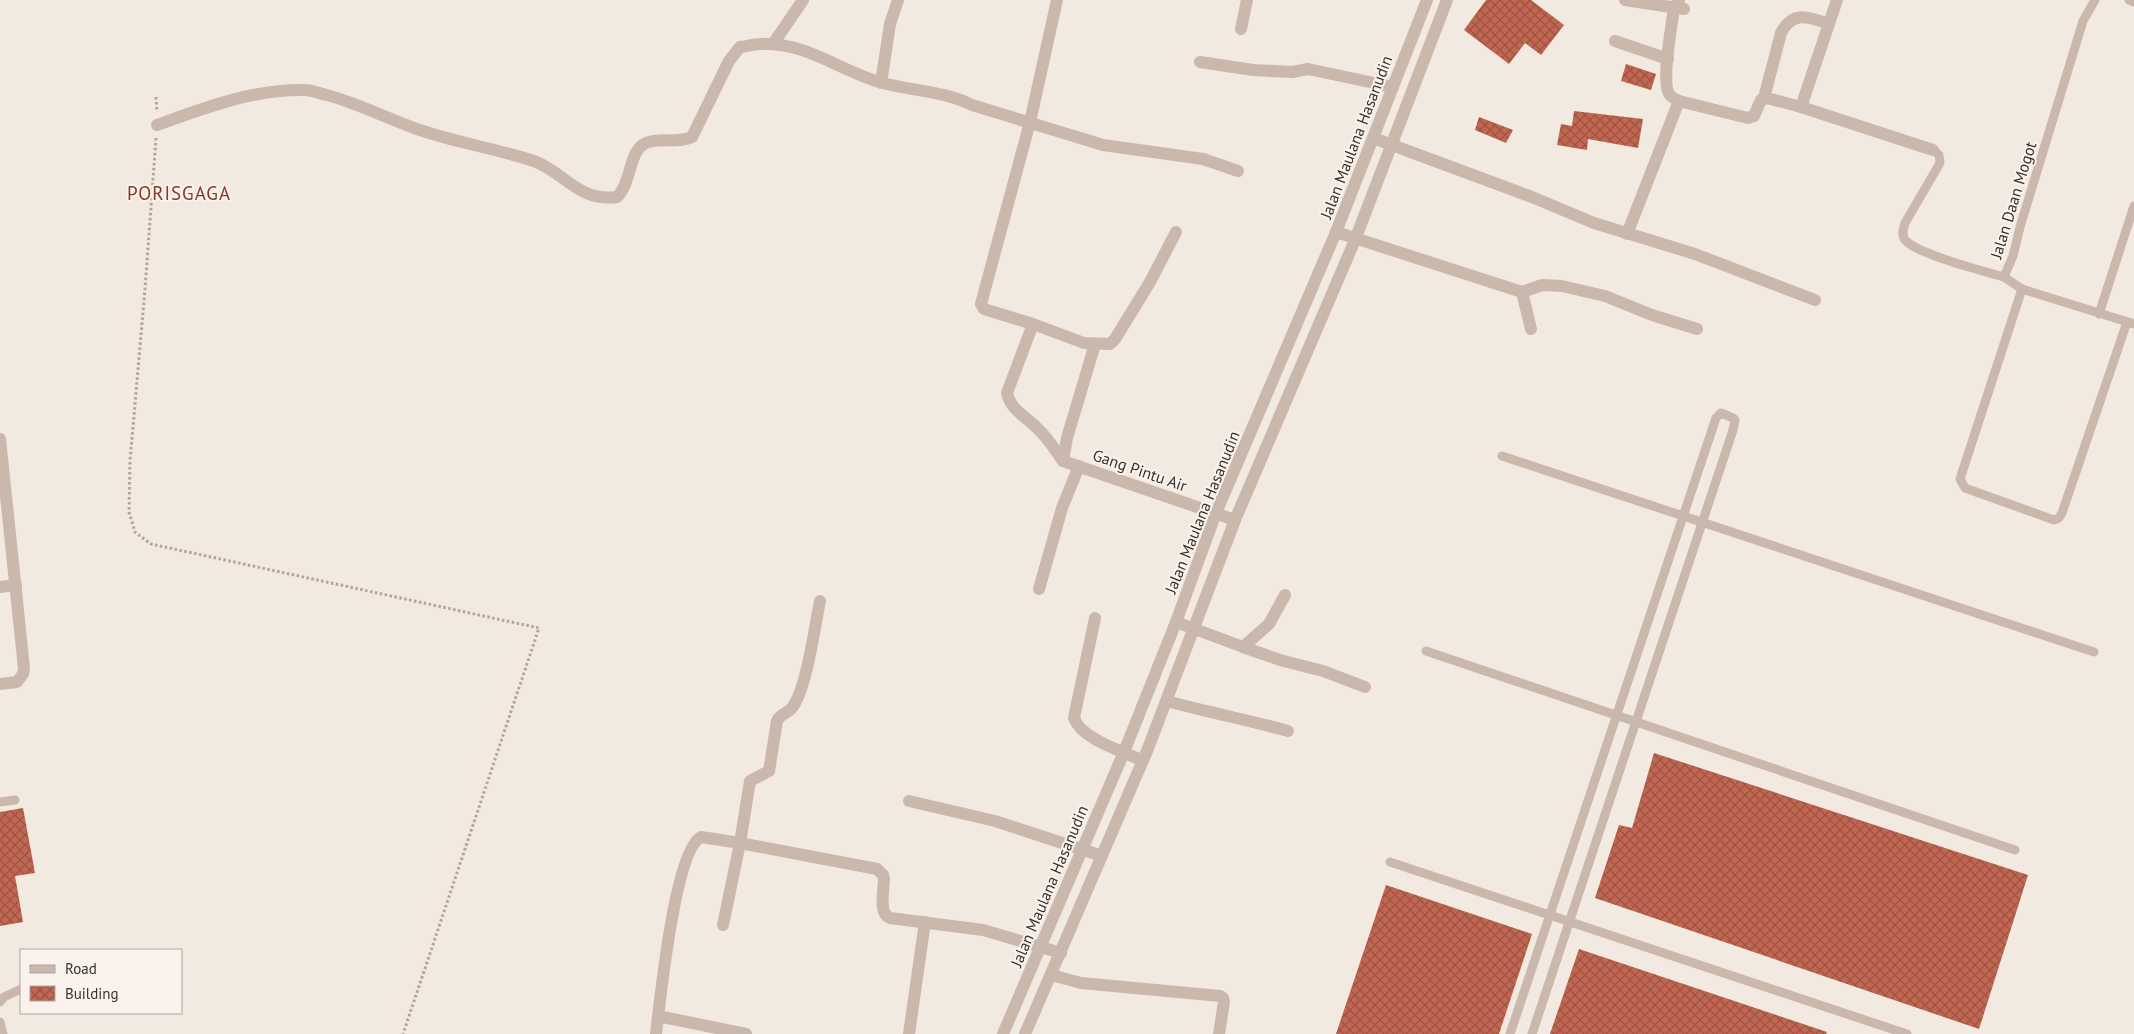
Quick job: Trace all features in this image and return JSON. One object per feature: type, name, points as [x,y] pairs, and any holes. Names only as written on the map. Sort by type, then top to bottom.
[{"type":"street","points":[[774,44],[803,0]]},
{"type":"street","points":[[881,83],[890,24],[898,0]]},
{"type":"street","points":[[1057,0],[1030,122],[981,304],[984,309],[1084,342],[1110,344],[1150,282],[1176,232]]},
{"type":"street","points":[[1241,30],[1247,0]]},
{"type":"street","name":"Jalan Maulana Hasanudin","points":[[1025,1034],[1143,761],[1172,702],[1199,631],[1235,520],[1396,146],[1447,0]]},
{"type":"street","points":[[1625,0],[1679,6],[1668,59],[1667,87],[1670,96],[1679,101],[1748,118],[1754,116],[1761,100],[1764,98],[1781,33],[1785,25],[1802,16],[1829,24]]},
{"type":"street","points":[[1801,107],[1837,0]]},
{"type":"street","name":"Jalan Maulana Hasanudin","points":[[1003,1034],[1124,752],[1176,622],[1216,513],[1336,232],[1393,87],[1424,1]]},
{"type":"street","points":[[1615,41],[1668,59]]},
{"type":"street","points":[[157,125],[203,108],[240,98],[275,92],[306,90],[349,101],[425,132],[534,161],[576,188],[593,195],[612,197],[622,192],[635,155],[640,147],[654,141],[685,140],[692,137],[729,62],[740,47],[774,44],[809,52],[850,72],[881,83],[957,98],[972,105],[1030,122],[1040,128],[1103,145],[1153,154],[1203,159],[1238,171]]},
{"type":"street","points":[[1200,62],[1253,70],[1292,72],[1308,69],[1393,87]]},
{"type":"street","points":[[1764,98],[1801,107],[1933,150]]},
{"type":"street","points":[[1627,234],[1679,101]]},
{"type":"street","points":[[1373,138],[1532,197],[1594,223],[1695,254],[1815,300]]},
{"type":"street","points":[[1336,232],[1355,240],[1377,244],[1522,292],[1542,285],[1562,286],[1605,296],[1652,315],[1697,329]]},
{"type":"street","points":[[1522,292],[1531,329]]},
{"type":"street","points":[[1033,324],[1008,393],[1010,403],[1018,413],[1038,428],[1063,461]]},
{"type":"street","points":[[1063,461],[1094,344]]},
{"type":"street","points":[[0,439],[2,484],[16,585],[24,668],[23,674],[17,682],[0,684]]},
{"type":"street","name":"Gang Pintu Air","points":[[1063,461],[1235,520]]},
{"type":"street","points":[[1039,589],[1062,508],[1079,466]]},
{"type":"street","points":[[0,587],[16,585]]},
{"type":"street","points":[[1243,647],[1269,624],[1285,595]]},
{"type":"street","points":[[723,925],[740,843],[750,781],[768,771],[776,721],[779,716],[791,710],[801,690],[820,601]]},
{"type":"street","points":[[1095,618],[1074,718],[1077,727],[1088,735],[1143,761]]},
{"type":"street","points":[[1176,622],[1230,643],[1280,660],[1322,671],[1365,687]]},
{"type":"street","points":[[1172,702],[1196,710],[1247,720],[1288,731]]},
{"type":"street","points":[[908,802],[995,821],[1102,856]]},
{"type":"street","points":[[656,1034],[675,902],[684,867],[694,842],[704,836],[877,869],[884,879],[883,911],[886,916],[983,930],[1061,953]]},
{"type":"street","points":[[909,1034],[925,922]]},
{"type":"street","points":[[1051,975],[1081,983],[1220,996],[1224,1002],[1219,1034]]},
{"type":"street","points":[[658,1016],[746,1034]]},
{"type":"lane","name":"Jalan Daan Mogot","points":[[2096,0],[2083,21],[2020,227],[2013,256],[2004,277],[2022,289],[2131,323]]},
{"type":"lane","points":[[2129,0],[2134,2]]},
{"type":"lane","points":[[1933,150],[1939,155],[1940,163],[1905,223],[1903,233],[1905,240],[1914,247],[1935,255],[2004,277]]},
{"type":"lane","points":[[2099,314],[2134,206]]},
{"type":"lane","points":[[2022,289],[1960,479],[1965,488],[2054,520],[2059,518],[2062,513],[2131,323]]},
{"type":"lane","points":[[1510,1034],[1716,418],[1721,413],[1733,418],[1735,424],[1532,1034]]},
{"type":"lane","points":[[1502,456],[2094,652]]},
{"type":"lane","points":[[1426,651],[1616,717],[2016,850]]},
{"type":"lane","points":[[0,802],[15,800]]},
{"type":"lane","points":[[1390,862],[1908,1034]]},
{"type":"lane","points":[[0,1002],[4,997],[20,989]]},
{"type":"lane","points":[[0,1022],[4,1034]]},
{"type":"path","points":[[156,97],[157,125],[130,461],[129,512],[135,532],[150,544],[539,628],[403,1034]]},
{"type":"building","points":[[1486,0],[1531,0],[1564,25],[1541,55],[1525,43],[1509,64],[1464,30]]},
{"type":"building","points":[[1626,64],[1656,74],[1651,90],[1621,81]]},
{"type":"building","points":[[1574,111],[1643,119],[1638,148],[1588,139],[1587,150],[1557,145],[1561,124],[1572,126]]},
{"type":"building","points":[[1479,117],[1513,130],[1506,143],[1475,130]]},
{"type":"building","points":[[1654,753],[2028,875],[1979,1029],[1595,898],[1619,825],[1632,828]]},
{"type":"building","points":[[23,808],[35,873],[15,876],[23,922],[0,926],[0,812]]},
{"type":"building","points":[[1386,885],[1532,934],[1499,1034],[1336,1034]]},
{"type":"building","points":[[1579,949],[1827,1032],[1826,1034],[1550,1034]]},
{"type":"district","name":"PORISGAGA","points":[[179,193]]}]
